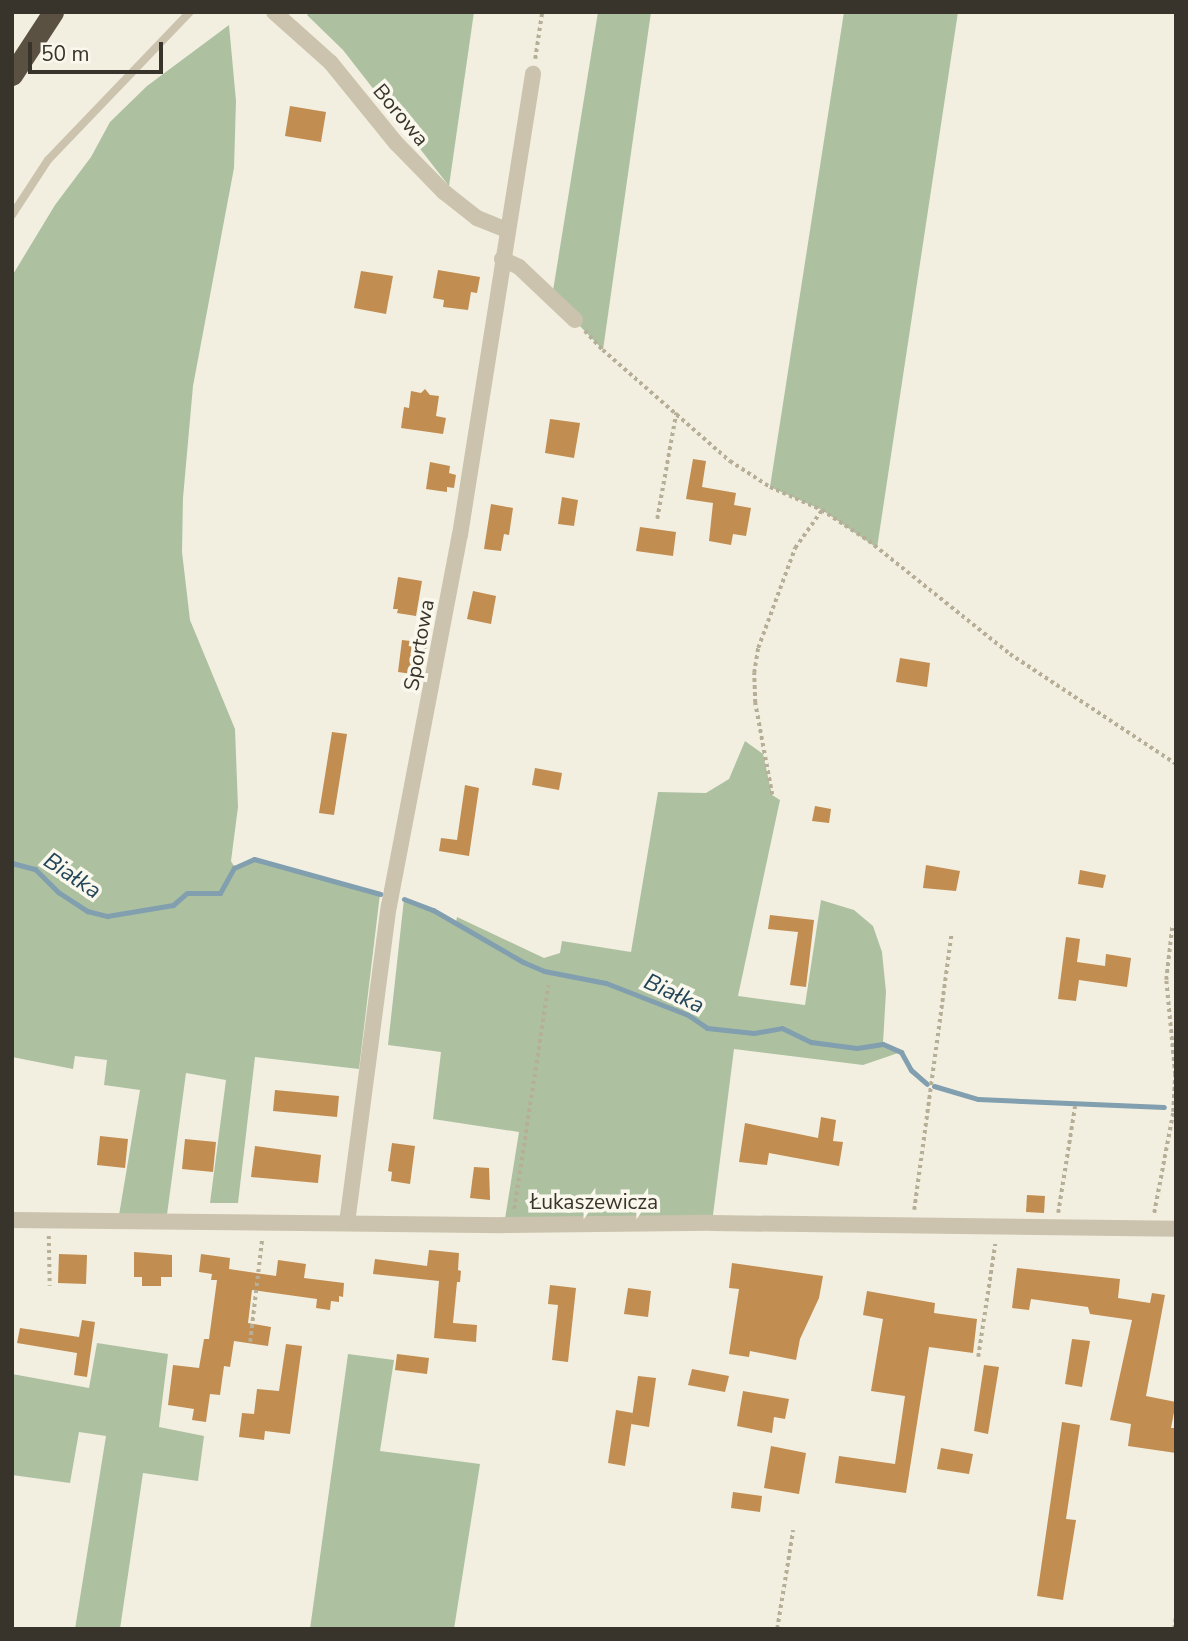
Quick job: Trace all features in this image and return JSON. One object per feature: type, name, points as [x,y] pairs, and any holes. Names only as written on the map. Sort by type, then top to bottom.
[{"type":"highway","points":[[12,75],[52,12]]},
{"type":"street","name":"Borowa","points":[[274,12],[331,63],[396,143],[444,192],[477,218],[506,230]]},
{"type":"street","name":"Sportowa","points":[[347,1223],[389,906],[435,677],[533,74]]},
{"type":"street","points":[[502,259],[519,267],[575,320]]},
{"type":"street","name":"Łukaszewicza","points":[[12,1220],[1176,1229]]},
{"type":"lane","points":[[12,215],[48,160],[190,12]]},
{"type":"path","points":[[533,74],[542,12]]},
{"type":"path","points":[[575,320],[603,350],[730,461],[770,487],[822,509],[903,567],[1010,654],[1046,675],[1156,754],[1176,764]]},
{"type":"path","points":[[657,519],[676,413]]},
{"type":"path","points":[[772,795],[755,703],[754,673],[758,648],[795,548],[822,509]]},
{"type":"path","points":[[1151,1229],[1173,1112],[1175,1075],[1166,980],[1172,927]]},
{"type":"path","points":[[914,1226],[951,936]]},
{"type":"path","points":[[515,1224],[513,1210],[548,986]]},
{"type":"path","points":[[1055,1228],[1075,1106]]},
{"type":"path","points":[[49,1221],[50,1286]]},
{"type":"path","points":[[250,1342],[264,1223]]},
{"type":"path","points":[[978,1357],[997,1228]]},
{"type":"path","points":[[777,1629],[793,1530]]},
{"type":"path","points":[[1174,1629],[1176,1614]]},
{"type":"green space","points":[[310,12],[474,12],[449,186],[343,50],[307,15]]},
{"type":"green space","points":[[598,12],[651,12],[603,350],[552,297]]},
{"type":"green space","points":[[844,12],[958,12],[877,548],[822,510],[770,487]]},
{"type":"green space","points":[[229,25],[236,101],[234,168],[193,386],[183,498],[182,552],[190,620],[235,729],[238,807],[231,861],[235,868],[254,859],[380,894],[359,1069],[255,1057],[238,1203],[210,1203],[226,1080],[186,1073],[166,1222],[118,1221],[140,1090],[104,1085],[107,1060],[75,1056],[73,1069],[12,1057],[12,276],[55,205],[91,157],[110,122],[147,86]]},
{"type":"green space","points":[[745,741],[763,754],[772,795],[780,800],[738,996],[805,1005],[821,900],[854,910],[873,926],[882,952],[886,992],[883,1043],[901,1052],[863,1065],[734,1049],[712,1223],[504,1225],[519,1132],[433,1119],[441,1052],[388,1045],[404,899],[456,922],[457,917],[544,958],[560,953],[562,941],[631,952],[658,792],[706,793],[729,779]]},
{"type":"green space","points":[[97,1343],[168,1354],[159,1427],[204,1436],[198,1481],[143,1473],[120,1629],[75,1629],[106,1436],[79,1432],[70,1483],[12,1475],[12,1374],[89,1388]]},
{"type":"green space","points":[[348,1354],[394,1360],[380,1451],[480,1464],[454,1629],[310,1629]]},
{"type":"building","points":[[290,106],[326,112],[321,142],[285,136]]},
{"type":"building","points":[[438,270],[480,277],[477,293],[471,292],[468,310],[443,307],[444,300],[433,298]]},
{"type":"building","points":[[361,271],[393,276],[386,314],[354,308]]},
{"type":"building","points":[[425,389],[430,395],[439,396],[436,416],[446,418],[443,434],[401,428],[404,407],[409,408],[411,391],[421,393]]},
{"type":"building","points":[[550,419],[580,423],[574,458],[545,453]]},
{"type":"building","points":[[693,459],[706,461],[702,487],[736,493],[734,505],[751,508],[746,536],[733,534],[731,545],[709,541],[713,503],[686,499]]},
{"type":"building","points":[[430,462],[450,466],[449,473],[456,475],[454,488],[447,487],[447,492],[426,489]]},
{"type":"building","points":[[562,497],[578,500],[574,526],[558,524]]},
{"type":"building","points":[[491,504],[513,508],[509,535],[504,534],[501,551],[484,549]]},
{"type":"building","points":[[640,527],[676,532],[673,556],[636,551]]},
{"type":"building","points":[[398,577],[422,581],[416,616],[397,613],[398,609],[393,609]]},
{"type":"building","points":[[473,591],[496,596],[491,624],[467,619]]},
{"type":"building","points":[[402,640],[427,643],[424,664],[414,663],[412,674],[398,672]]},
{"type":"building","points":[[900,658],[930,663],[927,687],[896,682]]},
{"type":"building","points":[[332,732],[347,734],[334,815],[319,813]]},
{"type":"building","points":[[535,768],[562,773],[559,790],[532,785]]},
{"type":"building","points":[[465,785],[479,788],[469,856],[439,851],[441,838],[457,840]]},
{"type":"building","points":[[815,806],[831,809],[829,823],[812,821]]},
{"type":"building","points":[[926,865],[960,871],[956,891],[923,888]]},
{"type":"building","points":[[1080,870],[1106,875],[1103,888],[1078,884]]},
{"type":"building","points":[[770,915],[814,920],[806,987],[790,985],[798,932],[768,929]]},
{"type":"building","points":[[1066,937],[1080,939],[1077,962],[1105,966],[1106,954],[1131,958],[1127,987],[1079,980],[1076,1001],[1058,999]]},
{"type":"building","points":[[275,1090],[339,1096],[337,1117],[273,1111]]},
{"type":"building","points":[[821,1117],[836,1120],[833,1141],[843,1142],[839,1166],[769,1153],[767,1165],[739,1162],[745,1123],[818,1138]]},
{"type":"building","points":[[100,1136],[128,1139],[125,1168],[97,1165]]},
{"type":"building","points":[[185,1139],[216,1142],[213,1172],[182,1169]]},
{"type":"building","points":[[392,1143],[415,1146],[410,1184],[391,1181],[392,1172],[388,1171]]},
{"type":"building","points":[[255,1146],[321,1155],[318,1183],[251,1177]]},
{"type":"building","points":[[474,1167],[489,1168],[490,1200],[470,1198]]},
{"type":"building","points":[[1027,1195],[1045,1196],[1044,1213],[1026,1212]]},
{"type":"building","points":[[429,1250],[459,1253],[458,1270],[461,1271],[460,1282],[457,1282],[453,1323],[477,1325],[476,1342],[434,1338],[439,1281],[373,1274],[375,1259],[427,1266]]},
{"type":"building","points":[[134,1252],[172,1255],[172,1277],[161,1277],[161,1286],[142,1286],[142,1277],[134,1277]]},
{"type":"building","points":[[59,1254],[87,1255],[86,1284],[58,1283]]},
{"type":"building","points":[[201,1254],[230,1258],[229,1269],[276,1276],[278,1260],[306,1264],[304,1278],[344,1283],[343,1297],[339,1296],[339,1302],[331,1301],[330,1310],[316,1308],[317,1299],[252,1290],[248,1323],[271,1327],[268,1346],[234,1341],[230,1367],[224,1366],[220,1395],[210,1394],[206,1422],[192,1420],[194,1409],[168,1405],[173,1365],[199,1368],[204,1339],[209,1339],[217,1280],[211,1280],[212,1274],[199,1272]]},
{"type":"building","points":[[732,1263],[823,1276],[819,1298],[800,1339],[796,1360],[750,1351],[749,1357],[729,1354],[739,1289],[729,1288]]},
{"type":"building","points":[[1017,1268],[1120,1279],[1118,1298],[1150,1303],[1152,1293],[1165,1295],[1146,1396],[1176,1402],[1171,1428],[1176,1428],[1176,1453],[1128,1446],[1131,1424],[1110,1420],[1132,1320],[1090,1314],[1088,1307],[1031,1299],[1029,1310],[1012,1308]]},
{"type":"building","points":[[550,1285],[576,1288],[568,1362],[552,1360],[558,1305],[548,1304]]},
{"type":"building","points":[[628,1288],[651,1291],[648,1317],[624,1314]]},
{"type":"building","points":[[867,1291],[935,1303],[934,1313],[977,1319],[973,1353],[929,1347],[906,1493],[835,1483],[839,1456],[895,1464],[905,1396],[871,1391],[883,1319],[863,1315]]},
{"type":"building","points":[[82,1320],[95,1322],[87,1377],[74,1375],[77,1353],[17,1343],[20,1328],[79,1337]]},
{"type":"building","points":[[1072,1339],[1090,1341],[1082,1387],[1065,1384]]},
{"type":"building","points":[[286,1344],[302,1346],[290,1434],[265,1431],[264,1440],[239,1437],[242,1413],[254,1414],[257,1389],[279,1391]]},
{"type":"building","points":[[397,1354],[429,1358],[427,1374],[395,1370]]},
{"type":"building","points":[[984,1365],[999,1367],[988,1434],[974,1431]]},
{"type":"building","points":[[692,1369],[729,1376],[725,1392],[688,1385]]},
{"type":"building","points":[[638,1376],[656,1378],[649,1427],[631,1424]]},
{"type":"building","points":[[743,1391],[789,1399],[785,1419],[774,1417],[772,1433],[737,1426]]},
{"type":"building","points":[[616,1410],[633,1413],[625,1466],[608,1463]]},
{"type":"building","points":[[1062,1422],[1080,1425],[1066,1519],[1076,1520],[1063,1600],[1037,1596]]},
{"type":"building","points":[[771,1446],[806,1453],[799,1494],[764,1488]]},
{"type":"building","points":[[941,1448],[973,1454],[969,1474],[937,1469]]},
{"type":"building","points":[[733,1492],[762,1496],[760,1512],[731,1508]]},
{"type":"waterway","name":"Białka","points":[[12,863],[35,869],[58,892],[87,911],[107,916],[173,905],[187,893],[220,893],[234,868],[254,859],[380,894]]},
{"type":"waterway","name":"Białka","points":[[404,899],[433,910],[523,962],[544,971],[606,983],[688,1015],[707,1028],[754,1033],[782,1028],[811,1042],[857,1048],[883,1044],[901,1052],[911,1070],[927,1084]]},
{"type":"waterway","name":"Białka","points":[[934,1086],[978,1099],[1164,1107]]}]
